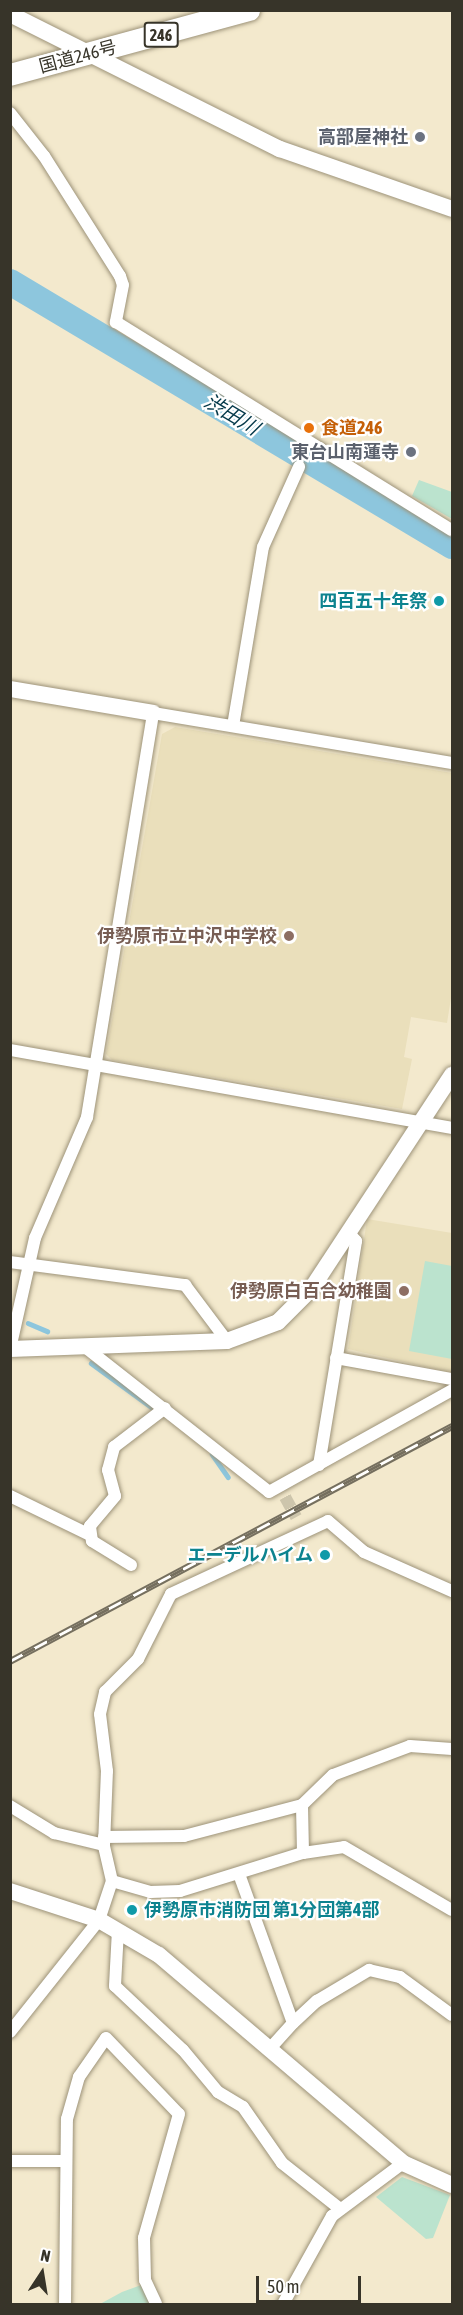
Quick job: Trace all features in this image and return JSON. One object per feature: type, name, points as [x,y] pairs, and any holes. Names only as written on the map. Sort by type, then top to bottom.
[{"type":"highway","name":"国道246号","points":[[10,75],[249,10]]},
{"type":"street","points":[[10,14],[280,149],[453,210]]},
{"type":"street","points":[[10,113],[44,156],[120,276],[123,285],[116,322],[311,446],[453,530]]},
{"type":"street","points":[[233,726],[263,547],[299,467]]},
{"type":"street","points":[[10,689],[453,763]]},
{"type":"street","points":[[153,713],[87,1117],[45,1209],[28,1265],[10,1349],[227,1341],[264,1331],[292,1311],[453,1075]]},
{"type":"street","points":[[10,1050],[423,1120],[453,1128]]},
{"type":"street","points":[[319,1465],[356,1241],[348,1232]]},
{"type":"street","points":[[10,1262],[185,1285],[227,1341]]},
{"type":"street","points":[[85,1347],[165,1407],[248,1479],[269,1492],[282,1493],[319,1465],[453,1390]]},
{"type":"street","points":[[336,1358],[453,1379]]},
{"type":"street","points":[[88,1534],[115,1496],[108,1470],[114,1447],[165,1407]]},
{"type":"street","points":[[10,1496],[88,1534],[131,1565]]},
{"type":"street","points":[[296,1517],[303,1528]]},
{"type":"street","points":[[10,2032],[99,1920],[112,1881],[104,1841],[106,1771],[100,1714],[105,1692],[149,1642],[161,1603],[303,1528],[328,1521],[364,1552],[453,1591]]},
{"type":"street","points":[[10,1806],[54,1833],[104,1841],[184,1836],[302,1805],[333,1775],[377,1755],[410,1746],[453,1749]]},
{"type":"street","points":[[302,1805],[303,1853]]},
{"type":"street","points":[[112,1881],[150,1892],[180,1891],[303,1853],[344,1847],[453,1910]]},
{"type":"street","points":[[239,1874],[294,2023]]},
{"type":"street","points":[[10,1891],[99,1920],[176,1967],[272,2046],[403,2163],[453,2185]]},
{"type":"street","points":[[118,1930],[115,1986],[183,2050],[218,2092],[243,2107],[282,2163],[339,2208]]},
{"type":"street","points":[[272,2046],[317,2001],[369,1970],[400,1977],[453,2015]]},
{"type":"street","points":[[64,2304],[65,2161],[72,2095],[106,2038],[179,2114],[144,2238],[145,2280],[156,2304]]},
{"type":"street","points":[[10,2161],[65,2161]]},
{"type":"street","points":[[283,2304],[339,2208],[403,2163]]},
{"type":"shaded area","name":"伊勢原市立中沢中学校","points":[[175,727],[452,773],[452,992],[447,1023],[411,1017],[404,1057],[412,1059],[402,1109],[112,1060],[106,1054],[162,734]]},
{"type":"shaded area","name":"伊勢原白百合幼稚園","points":[[367,1219],[452,1233],[452,1373],[348,1349]]},
{"type":"green space","points":[[419,480],[452,492],[452,519],[412,496]]},
{"type":"green space","points":[[425,1261],[452,1266],[452,1359],[409,1351]]},
{"type":"green space","points":[[402,2177],[450,2195],[433,2238],[426,2239],[376,2197]]},
{"type":"green space","points":[[144,2284],[152,2304],[100,2304],[122,2292]]},
{"type":"waterway","name":"渋田川","points":[[10,282],[452,546]]},
{"type":"waterway","points":[[28,1323],[47,1331]]},
{"type":"waterway","points":[[91,1363],[154,1409]]},
{"type":"waterway","points":[[212,1454],[228,1477]]},
{"type":"tunnel","points":[[285,1497],[296,1517]]},
{"type":"railway","points":[[10,1661],[452,1426]]},
{"type":"place","name":"高部屋神社","points":[[420,137]]},
{"type":"place","name":"食道246","points":[[309,428]]},
{"type":"place","name":"東台山南蓮寺","points":[[411,452]]},
{"type":"place","name":"四百五十年祭","points":[[439,601]]},
{"type":"place","name":"伊勢原市立中沢中学校","points":[[289,936]]},
{"type":"place","name":"伊勢原白百合幼稚園","points":[[404,1291]]},
{"type":"place","name":"エーデルハイム","points":[[325,1555]]},
{"type":"place","name":"伊勢原市消防団 第1分団第4部","points":[[132,1910]]}]
